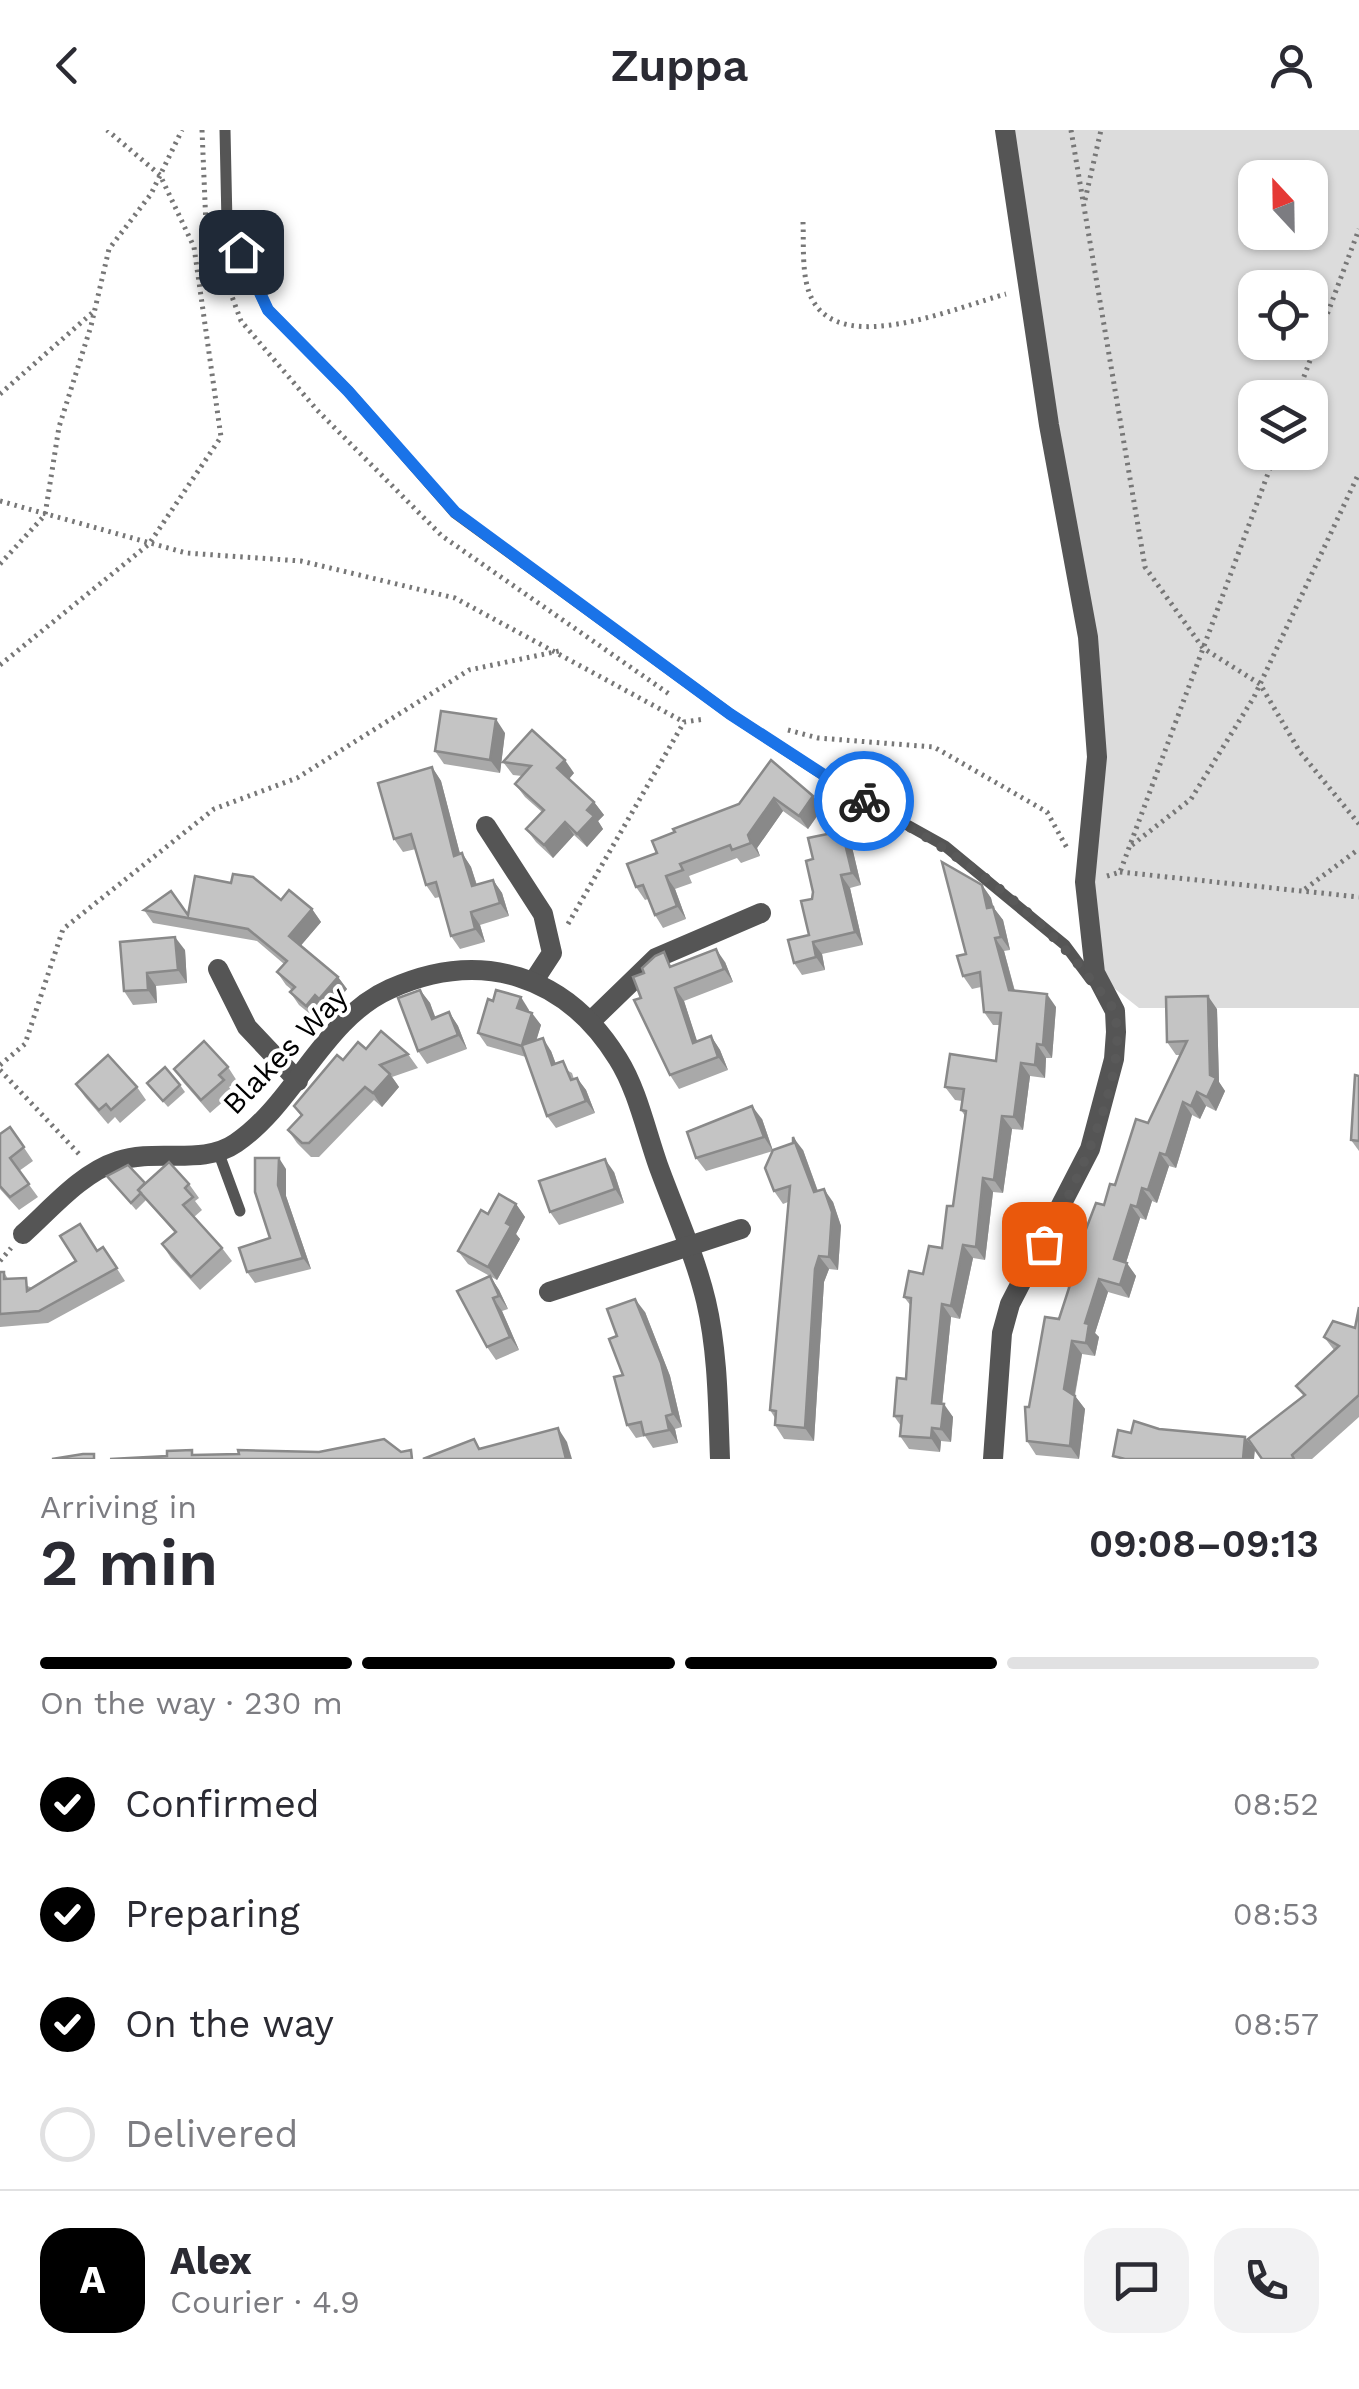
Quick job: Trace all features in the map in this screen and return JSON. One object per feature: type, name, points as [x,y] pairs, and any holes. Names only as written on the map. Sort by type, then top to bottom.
[{"type":"street","points":[[993,1459],[1002,1333],[1010,1304],[1090,1150],[1114,1059],[1115,1012],[1094,972],[1086,882],[1097,756],[1088,637],[1006,130]]},
{"type":"street","points":[[486,826],[542,914],[552,953],[534,978]]},
{"type":"street","points":[[591,1021],[656,958],[762,913]]},
{"type":"street","points":[[218,969],[247,1027],[298,1081]]},
{"type":"street","name":"Blakes Way","points":[[23,1234],[95,1170],[122,1159],[219,1154],[265,1119],[345,1024],[386,990],[426,975],[478,970],[534,978],[591,1021],[620,1062],[706,1298],[714,1345],[720,1459]]},
{"type":"street","points":[[549,1292],[742,1229]]},
{"type":"lane","points":[[225,130],[228,223],[268,310],[348,391],[455,512],[730,714],[857,797],[945,846],[1065,945],[1115,1012]]},
{"type":"lane","points":[[219,1154],[240,1211]]},
{"type":"path","points":[[0,666],[149,544],[220,437],[194,247],[160,174],[107,130]]},
{"type":"path","points":[[0,564],[44,515],[58,427],[95,311],[109,249],[160,174],[182,130]]},
{"type":"path","points":[[1071,130],[1144,568],[1204,648],[1260,684],[1300,752],[1359,824]]},
{"type":"path","points":[[1084,204],[1102,130]]},
{"type":"path","points":[[802,222],[812,298],[826,315],[848,326],[866,329],[891,325],[1029,288]]},
{"type":"path","points":[[1303,380],[1359,229]]},
{"type":"path","points":[[0,394],[95,311]]},
{"type":"path","points":[[1120,872],[1269,470]]},
{"type":"path","points":[[1130,847],[1191,799],[1260,684],[1359,472]]},
{"type":"path","points":[[0,500],[186,553],[300,561],[454,598],[684,722],[730,714]]},
{"type":"path","points":[[95,1170],[0,1068],[25,1044],[63,929],[214,808],[297,778],[469,670],[559,652]]},
{"type":"path","points":[[552,953],[684,722]]},
{"type":"path","points":[[783,728],[818,738],[934,747],[1047,812],[1086,882],[1120,872],[1359,897]]},
{"type":"path","points":[[1302,891],[1359,849]]},
{"type":"shaded area","points":[[1001,130],[1359,130],[1359,1008],[1139,1008],[1095,973],[1085,882],[1097,757]]},
{"type":"building","points":[[441,711],[496,719],[490,760],[435,751]]},
{"type":"building","points":[[532,730],[565,760],[557,768],[594,802],[587,810],[594,816],[577,834],[565,822],[544,845],[526,829],[544,810],[515,784],[531,766],[503,762]]},
{"type":"building","points":[[771,760],[813,796],[799,816],[774,798],[748,835],[751,843],[732,850],[730,845],[680,864],[683,870],[666,876],[677,906],[655,915],[643,885],[636,887],[627,864],[657,853],[652,841],[675,832],[673,829],[739,804]]},
{"type":"building","points":[[432,767],[454,856],[462,853],[472,886],[493,880],[500,903],[471,912],[475,929],[451,936],[436,882],[426,885],[411,834],[394,839],[378,783]]},
{"type":"building","points":[[842,831],[852,873],[841,875],[855,932],[813,942],[816,957],[794,963],[788,940],[809,935],[801,901],[812,899],[813,892],[806,861],[813,859],[808,838]]},
{"type":"building","points":[[942,862],[982,885],[987,908],[993,907],[1001,937],[995,938],[1009,990],[1047,994],[1043,1045],[1037,1044],[1035,1065],[1021,1063],[1014,1117],[1002,1116],[994,1180],[983,1178],[976,1247],[963,1245],[951,1306],[942,1304],[932,1403],[944,1404],[941,1429],[932,1428],[931,1438],[900,1436],[902,1416],[894,1416],[897,1378],[906,1379],[911,1298],[904,1297],[909,1271],[923,1274],[929,1246],[942,1248],[947,1206],[953,1206],[966,1111],[961,1110],[964,1089],[945,1087],[950,1054],[996,1061],[1001,1013],[984,1012],[980,972],[963,976],[957,956],[966,954]]},
{"type":"building","points":[[233,874],[253,877],[281,900],[289,890],[312,909],[289,936],[338,977],[319,999],[315,995],[306,1006],[290,992],[295,987],[277,972],[287,961],[248,929],[144,910],[171,891],[188,915],[195,876],[231,883]]},
{"type":"building","points":[[175,937],[178,970],[147,973],[148,990],[124,991],[120,942]]},
{"type":"building","points":[[716,949],[724,969],[675,988],[693,1043],[711,1036],[718,1057],[670,1075],[634,1000],[641,998],[633,977],[644,973],[642,968],[664,952],[670,967]]},
{"type":"building","points":[[420,990],[432,1019],[449,1012],[458,1035],[418,1051],[398,998]]},
{"type":"building","points":[[496,990],[521,997],[517,1008],[532,1013],[522,1045],[543,1038],[552,1065],[563,1061],[571,1080],[577,1078],[586,1101],[547,1116],[522,1046],[478,1033],[488,999],[493,1001]]},
{"type":"building","points":[[1208,996],[1210,1075],[1216,1078],[1207,1097],[1197,1092],[1191,1106],[1183,1102],[1166,1155],[1160,1153],[1148,1190],[1142,1188],[1137,1207],[1131,1205],[1114,1259],[1127,1263],[1120,1285],[1099,1279],[1085,1323],[1089,1324],[1086,1343],[1072,1341],[1064,1389],[1075,1396],[1070,1446],[1027,1441],[1025,1407],[1029,1407],[1045,1317],[1059,1319],[1070,1285],[1065,1284],[1096,1203],[1104,1205],[1110,1184],[1115,1185],[1136,1119],[1148,1123],[1187,1041],[1167,1042],[1166,997]]},
{"type":"building","points":[[381,1031],[408,1054],[380,1065],[390,1074],[373,1093],[365,1087],[309,1143],[302,1143],[288,1130],[302,1115],[294,1106],[337,1055],[343,1060],[358,1042],[366,1049]]},
{"type":"building","points":[[204,1041],[228,1067],[219,1075],[224,1080],[201,1100],[174,1069]]},
{"type":"building","points":[[108,1055],[137,1087],[111,1110],[106,1104],[99,1110],[76,1084]]},
{"type":"building","points":[[165,1067],[180,1085],[163,1101],[147,1083]]},
{"type":"building","points":[[1355,1075],[1359,1076],[1359,1141],[1351,1140]]},
{"type":"building","points":[[752,1106],[764,1137],[696,1158],[687,1132]]},
{"type":"building","points":[[10,1127],[24,1147],[10,1158],[29,1184],[10,1197],[0,1186],[0,1134]]},
{"type":"building","points":[[793,1137],[814,1192],[824,1189],[832,1212],[829,1257],[819,1256],[815,1269],[805,1428],[775,1425],[776,1411],[770,1410],[790,1186],[774,1191],[765,1168],[773,1150],[793,1143]]},
{"type":"building","points":[[255,1158],[279,1158],[278,1185],[303,1258],[247,1272],[239,1248],[270,1238],[255,1192]]},
{"type":"building","points":[[605,1159],[615,1189],[550,1212],[539,1181]]},
{"type":"building","points":[[169,1162],[189,1184],[185,1188],[193,1197],[183,1205],[222,1248],[191,1277],[162,1244],[176,1232],[138,1190]]},
{"type":"building","points":[[128,1165],[145,1183],[131,1203],[107,1176]]},
{"type":"building","points":[[499,1194],[516,1204],[506,1223],[511,1226],[488,1267],[458,1251],[481,1210],[488,1214]]},
{"type":"building","points":[[80,1224],[97,1251],[103,1247],[117,1268],[39,1311],[0,1314],[0,1272],[4,1272],[4,1279],[26,1278],[27,1291],[76,1261],[60,1236]]},
{"type":"building","points":[[490,1276],[499,1296],[493,1298],[510,1337],[487,1347],[457,1291]]},
{"type":"building","points":[[635,1299],[661,1363],[673,1414],[666,1416],[669,1430],[644,1435],[641,1422],[627,1425],[614,1377],[623,1375],[609,1339],[617,1336],[607,1309]]},
{"type":"building","points":[[1359,1307],[1359,1395],[1292,1455],[1294,1459],[1262,1459],[1248,1439],[1305,1395],[1296,1386],[1339,1346],[1324,1337],[1333,1321],[1355,1328]]},
{"type":"building","points":[[1134,1421],[1159,1429],[1245,1437],[1243,1459],[1113,1456],[1118,1430],[1131,1433]]},
{"type":"building","points":[[558,1428],[566,1459],[423,1459],[474,1439],[479,1449]]},
{"type":"building","points":[[384,1439],[401,1452],[411,1450],[412,1459],[110,1459],[167,1456],[167,1451],[192,1450],[192,1455],[239,1454],[238,1450],[319,1452]]},
{"type":"building","points":[[94,1454],[94,1459],[52,1459]]},
{"type":"way so far","points":[[864,801],[945,846],[1065,945],[1115,1012],[1114,1059],[1090,1150],[1044,1244]]},
{"type":"route","points":[[241,252],[268,310],[348,391],[455,512],[698,686],[730,714],[864,801]]}]
